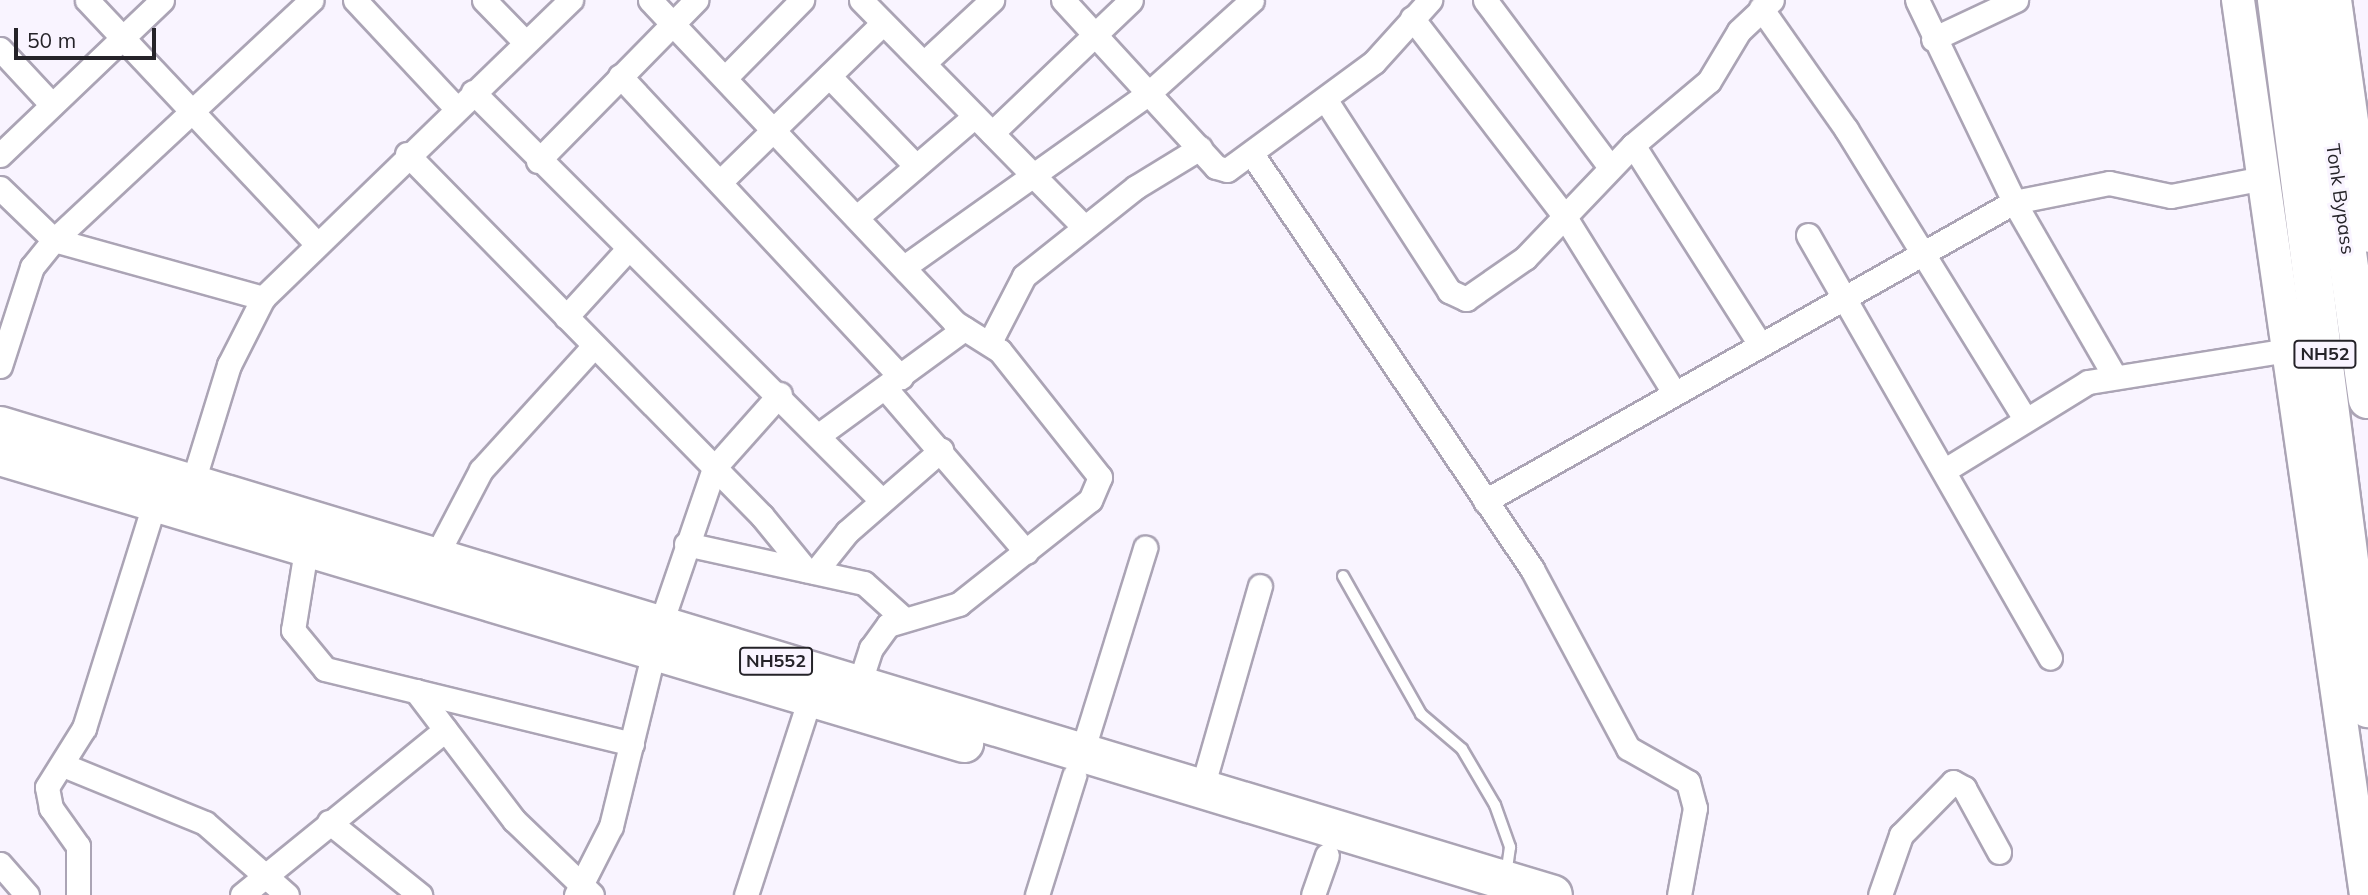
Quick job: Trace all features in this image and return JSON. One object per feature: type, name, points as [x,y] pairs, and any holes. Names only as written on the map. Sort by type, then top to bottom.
[{"type":"highway","name":"NH52","points":[[2277,0],[2368,708]]},
{"type":"highway","name":"Tonk Bypass","points":[[2311,0],[2368,399]]},
{"type":"highway","name":"NH552","points":[[0,449],[192,485],[436,556],[809,701],[1078,764],[1202,788],[1553,895]]},
{"type":"highway","name":"NH552","points":[[0,449],[155,504],[306,550],[657,641],[859,686],[1327,855],[1465,895]]},
{"type":"street","points":[[87,0],[194,109],[315,242]]},
{"type":"street","points":[[0,155],[162,0]]},
{"type":"street","points":[[0,366],[32,267],[54,240],[311,0]]},
{"type":"street","points":[[355,0],[456,108]]},
{"type":"street","points":[[484,0],[525,42]]},
{"type":"street","points":[[192,485],[229,365],[263,298],[315,242],[571,0]]},
{"type":"street","points":[[650,0],[964,329],[990,342],[1100,477],[1090,500],[959,604],[904,620],[878,635],[859,686]]},
{"type":"street","points":[[538,161],[696,0]]},
{"type":"street","points":[[725,78],[802,0]]},
{"type":"street","points":[[861,0],[1083,226]]},
{"type":"street","points":[[923,64],[992,0]]},
{"type":"street","points":[[1063,0],[1200,148],[1227,170],[1374,62],[1430,0]]},
{"type":"street","points":[[992,133],[1131,0]]},
{"type":"street","points":[[904,267],[1036,178],[1150,92],[1252,0]]},
{"type":"street","points":[[1485,0],[1610,167]]},
{"type":"street","points":[[1917,0],[1933,39],[2014,201],[2114,375]]},
{"type":"street","points":[[1933,39],[2016,0]]},
{"type":"street","points":[[2238,0],[2366,895]]},
{"type":"street","points":[[2335,0],[2368,236]]},
{"type":"street","points":[[1325,99],[1457,298],[1480,292],[1525,258],[1563,214],[1610,167],[1709,81],[1766,4],[2025,419]]},
{"type":"street","points":[[1412,18],[1563,214],[1673,391]]},
{"type":"street","points":[[721,181],[883,23]]},
{"type":"street","points":[[0,49],[52,105]]},
{"type":"street","points":[[620,76],[721,181],[894,383],[941,450],[1026,552]]},
{"type":"street","points":[[829,76],[916,166]]},
{"type":"street","points":[[473,92],[538,161],[780,394],[881,500]]},
{"type":"street","points":[[857,217],[975,116]]},
{"type":"street","points":[[1633,145],[1759,343]]},
{"type":"street","points":[[990,342],[1024,276],[1083,226],[1200,148]]},
{"type":"street","points":[[407,154],[811,571]]},
{"type":"street","points":[[1252,154],[1532,569],[1628,748],[1688,782],[1694,793],[1679,895]]},
{"type":"street","points":[[1485,501],[1842,294],[2014,201],[2109,183],[2171,196],[2264,178]]},
{"type":"street","points":[[0,188],[54,240],[263,298]]},
{"type":"street","points":[[1808,235],[2050,657]]},
{"type":"street","points":[[566,317],[629,248]]},
{"type":"street","points":[[819,435],[894,383],[964,329]]},
{"type":"street","points":[[436,556],[481,470],[594,346]]},
{"type":"street","points":[[1945,470],[2066,392],[2114,375],[2287,350]]},
{"type":"street","points":[[416,691],[514,820],[583,892],[611,827],[657,641],[686,544],[714,468],[780,394]]},
{"type":"street","points":[[811,571],[881,500],[941,450]]},
{"type":"street","points":[[78,895],[78,846],[47,799],[62,765],[84,728],[155,504]]},
{"type":"street","points":[[686,544],[864,583],[904,620]]},
{"type":"street","points":[[1037,895],[1145,548]]},
{"type":"street","points":[[306,550],[293,602],[293,630],[305,652],[325,669],[632,744]]},
{"type":"street","points":[[1202,788],[1260,586]]},
{"type":"street","points":[[746,895],[809,701]]},
{"type":"street","points":[[242,895],[445,730]]},
{"type":"street","points":[[62,765],[205,822],[261,878],[287,895]]},
{"type":"street","points":[[1880,895],[1901,835],[1952,782],[1964,788],[1999,852]]},
{"type":"street","points":[[329,822],[420,895]]},
{"type":"street","points":[[1313,895],[1327,855]]},
{"type":"street","points":[[0,864],[27,895]]},
{"type":"lane","points":[[1343,576],[1421,714],[1462,749],[1495,805],[1510,847],[1506,881]]}]
